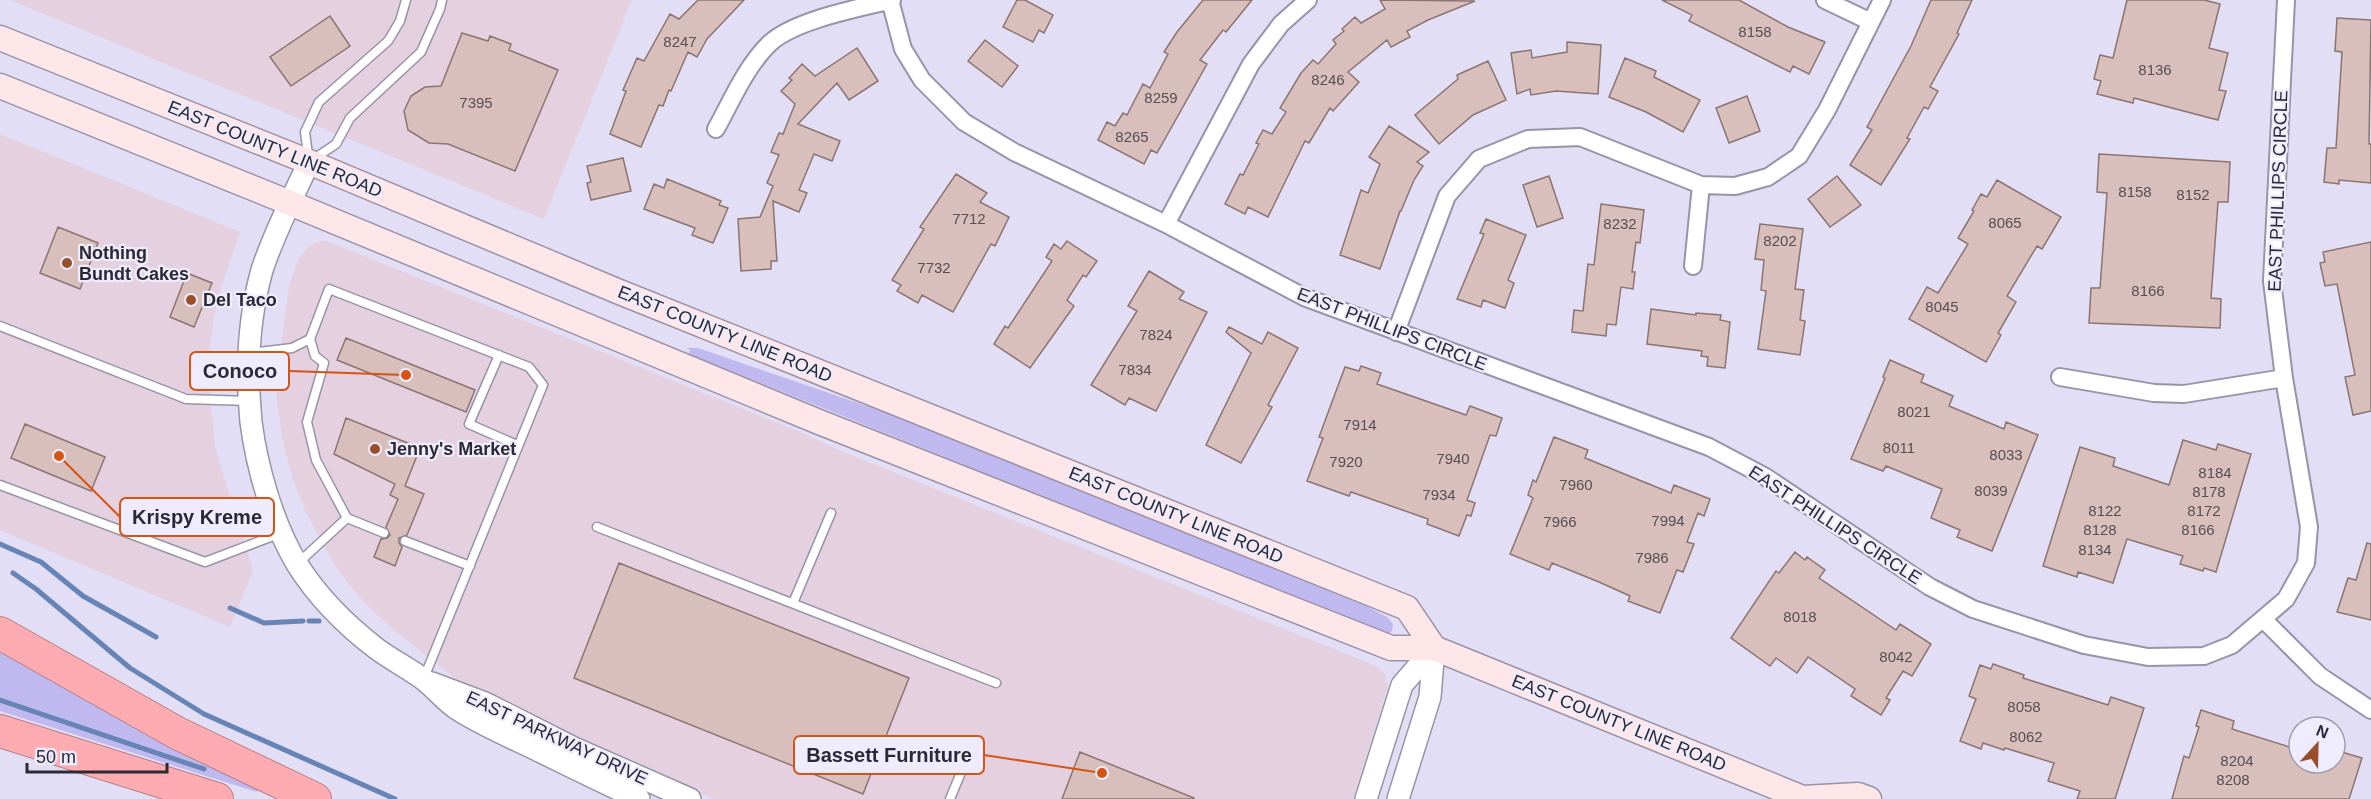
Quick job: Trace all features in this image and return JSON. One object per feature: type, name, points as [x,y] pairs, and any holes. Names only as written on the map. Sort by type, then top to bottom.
[{"type":"highway","points":[[0,633],[177,733],[315,799]]},
{"type":"highway","points":[[0,731],[217,799]]},
{"type":"main road","name":"EAST COUNTY LINE ROAD","points":[[0,38],[309,162],[617,291],[1407,608],[1434,648]]},
{"type":"main road","name":"EAST COUNTY LINE ROAD","points":[[0,86],[839,430],[1391,648],[1434,648],[1804,798],[1858,795],[1869,799]]},
{"type":"street","points":[[716,129],[750,68],[771,42],[795,28],[891,0]]},
{"type":"street","name":"EAST PHILLIPS CIRCLE","points":[[891,0],[903,49],[922,80],[964,122],[1014,152],[1166,224],[1304,297],[1709,447],[1764,476],[1930,587],[1984,612],[2084,645],[2148,657],[2204,656],[2232,645],[2286,599],[2306,563],[2309,527],[2284,378],[2272,281],[2286,0]]},
{"type":"street","points":[[1166,224],[1251,64],[1281,24],[1308,0]]},
{"type":"street","points":[[1825,0],[1871,22]]},
{"type":"street","points":[[1396,332],[1447,196],[1479,159],[1527,139],[1580,137],[1701,185],[1735,186],[1768,177],[1799,156],[1827,110],[1882,0]]},
{"type":"street","name":"EAST PARKWAY DRIVE","points":[[309,162],[262,271],[252,317],[248,353],[249,401],[263,481],[297,564],[324,599],[344,620],[378,650],[423,680],[450,704],[467,715],[639,799]]},
{"type":"street","points":[[1693,266],[1701,185]]},
{"type":"street","points":[[2060,377],[2154,393],[2184,394],[2284,378]]},
{"type":"street","points":[[2264,620],[2320,676],[2371,710]]},
{"type":"street","points":[[1366,799],[1402,685],[1434,648]]},
{"type":"street","points":[[1398,799],[1430,697],[1434,648]]},
{"type":"street","name":"EAST PARKWAY DRIVE","points":[[423,680],[485,703],[584,752],[690,799]]},
{"type":"lane","points":[[406,0],[400,21],[388,40],[319,102],[305,132],[309,162],[336,144],[350,118],[421,52],[442,0]]},
{"type":"lane","points":[[384,533],[347,518],[316,460],[308,422],[324,363],[315,356],[310,339],[329,289],[529,367],[543,385],[423,680]]},
{"type":"lane","points":[[0,326],[186,399],[249,401]]},
{"type":"lane","points":[[248,353],[292,348],[310,339]]},
{"type":"lane","points":[[499,355],[469,424],[517,445]]},
{"type":"lane","points":[[0,485],[205,562],[282,532]]},
{"type":"lane","points":[[793,603],[831,513]]},
{"type":"lane","points":[[297,564],[347,518]]},
{"type":"lane","points":[[597,527],[996,683]]},
{"type":"lane","points":[[405,541],[470,566]]},
{"type":"lane","points":[[950,799],[969,753]]},
{"type":"shaded area","points":[[10,0],[632,0],[544,219]]},
{"type":"shaded area","points":[[0,134],[240,232],[217,300],[207,362],[215,447],[253,570],[230,627],[0,530]]},
{"type":"shaded area","points":[[320,241],[327,241],[1374,665],[1384,673],[1388,686],[1353,799],[714,799],[610,754],[456,679],[395,631],[367,605],[347,582],[333,562],[305,511],[292,477],[283,442],[277,403],[277,376],[289,286],[299,258],[309,246]]},
{"type":"shaded area","points":[[686,348],[698,348],[910,421],[1364,605],[1387,617],[1393,624],[1392,631],[1387,635],[689,354],[690,350]]},
{"type":"shaded area","points":[[0,648],[258,788],[257,792],[0,711]]},
{"type":"building","points":[[698,0],[744,0],[707,39],[697,57],[688,52],[663,106],[659,105],[641,147],[610,134],[626,91],[623,90],[637,58],[644,61],[670,14],[679,19]]},
{"type":"building","points":[[1017,0],[1025,0],[1053,15],[1044,33],[1039,30],[1033,42],[1003,27]]},
{"type":"building","points":[[1203,0],[1252,0],[1226,32],[1223,30],[1200,60],[1207,64],[1157,153],[1151,150],[1144,164],[1098,140],[1107,122],[1115,126],[1123,113],[1127,115],[1143,84],[1150,88],[1168,54],[1164,52]]},
{"type":"building","points":[[1380,0],[1475,1],[1407,31],[1410,37],[1391,47],[1387,40],[1348,72],[1359,82],[1333,111],[1330,108],[1309,143],[1305,141],[1268,217],[1248,207],[1245,214],[1225,204],[1259,144],[1256,143],[1263,130],[1272,134],[1286,112],[1280,108],[1301,73],[1313,60],[1318,64],[1336,44],[1333,40],[1355,17],[1361,23],[1385,9]]},
{"type":"building","points":[[1662,0],[1739,0],[1788,27],[1825,42],[1809,74],[1793,66],[1790,72],[1689,21],[1692,15]]},
{"type":"building","points":[[1931,0],[1972,0],[1957,33],[1959,34],[1930,87],[1938,91],[1928,109],[1924,107],[1907,138],[1910,139],[1881,185],[1850,165],[1872,130],[1867,127],[1911,46]]},
{"type":"building","points":[[2127,0],[2204,0],[2220,4],[2209,48],[2228,53],[2219,90],[2226,91],[2218,120],[2134,98],[2133,103],[2097,94],[2101,81],[2094,79],[2100,55],[2113,58]]},
{"type":"building","points":[[330,16],[350,46],[291,86],[270,57]]},
{"type":"building","points":[[2337,18],[2371,20],[2369,144],[2371,144],[2371,183],[2339,180],[2339,184],[2324,182],[2327,148],[2336,148],[2342,52],[2335,51]]},
{"type":"building","points":[[462,33],[488,41],[490,36],[511,44],[509,50],[558,70],[515,171],[448,144],[429,143],[408,130],[404,111],[411,96],[425,87],[441,86]]},
{"type":"building","points":[[985,40],[1018,66],[1002,87],[968,61]]},
{"type":"building","points":[[1567,42],[1601,45],[1598,94],[1556,91],[1531,95],[1530,89],[1517,94],[1511,53],[1531,50],[1532,58],[1567,52]]},
{"type":"building","points":[[857,48],[878,81],[849,100],[837,83],[798,124],[840,141],[832,161],[814,154],[799,190],[807,193],[799,212],[773,201],[777,261],[771,261],[771,269],[741,271],[738,219],[760,217],[773,186],[767,183],[779,155],[771,152],[779,133],[783,134],[795,104],[781,91],[792,80],[789,78],[802,64],[815,76]]},
{"type":"building","points":[[1625,58],[1656,71],[1654,77],[1700,100],[1683,132],[1646,112],[1609,97]]},
{"type":"building","points":[[1488,61],[1506,100],[1473,115],[1439,144],[1415,115],[1458,79],[1457,75]]},
{"type":"building","points":[[1747,96],[1760,131],[1729,143],[1716,108]]},
{"type":"building","points":[[1389,126],[1429,152],[1417,162],[1423,166],[1400,211],[1380,269],[1340,255],[1361,190],[1368,193],[1380,164],[1369,157]]},
{"type":"building","points":[[2099,154],[2230,162],[2228,202],[2218,202],[2211,298],[2221,299],[2220,328],[2089,323],[2091,288],[2100,288],[2107,193],[2097,192]]},
{"type":"building","points":[[623,158],[631,191],[591,200],[587,183],[591,182],[587,166]]},
{"type":"building","points":[[956,174],[987,193],[980,202],[1009,217],[995,246],[991,244],[953,312],[922,295],[918,303],[897,291],[901,285],[892,280],[924,229],[920,227]]},
{"type":"building","points":[[1549,176],[1563,218],[1537,227],[1523,185]]},
{"type":"building","points":[[1837,176],[1861,205],[1830,227],[1808,199]]},
{"type":"building","points":[[667,179],[721,201],[719,205],[728,208],[713,243],[692,235],[695,228],[644,209],[654,184],[664,188]]},
{"type":"building","points":[[1997,180],[2061,217],[2042,249],[2037,246],[2007,296],[2016,302],[1998,333],[2001,335],[1986,362],[1909,319],[1927,287],[1938,293],[1968,244],[1958,238],[1974,211],[1972,210],[1981,194],[1987,197]]},
{"type":"building","points":[[1601,204],[1644,210],[1640,243],[1636,242],[1632,272],[1635,272],[1633,289],[1621,287],[1616,325],[1607,324],[1606,336],[1572,332],[1574,310],[1583,311],[1588,264],[1594,265]]},
{"type":"building","points":[[1486,219],[1526,235],[1508,280],[1514,283],[1505,308],[1483,300],[1481,307],[1457,299],[1484,234],[1480,233]]},
{"type":"building","points":[[1760,224],[1803,229],[1795,289],[1804,290],[1800,320],[1805,321],[1800,355],[1758,349],[1766,291],[1761,290],[1764,260],[1755,259]]},
{"type":"building","points":[[58,227],[98,243],[80,289],[40,273]]},
{"type":"building","points":[[1067,241],[1097,261],[1086,277],[1083,275],[1067,300],[1074,306],[1030,368],[994,344],[1005,326],[1008,328],[1052,261],[1046,257],[1054,244],[1061,249]]},
{"type":"building","points":[[2371,242],[2371,411],[2353,415],[2345,377],[2355,375],[2337,284],[2325,286],[2320,263],[2325,262],[2323,252]]},
{"type":"building","points":[[1149,271],[1184,292],[1179,299],[1207,312],[1156,411],[1129,398],[1125,405],[1091,385],[1137,311],[1128,306]]},
{"type":"building","name":"Del Taco","points":[[187,273],[212,283],[194,327],[170,317]]},
{"type":"building","points":[[1651,309],[1696,315],[1696,313],[1721,315],[1720,320],[1730,322],[1725,368],[1707,366],[1708,357],[1701,356],[1702,351],[1647,344]]},
{"type":"building","points":[[1229,327],[1262,344],[1268,332],[1298,348],[1268,405],[1272,407],[1241,463],[1206,445],[1251,353],[1226,332]]},
{"type":"building","points":[[346,338],[475,390],[466,412],[337,360]]},
{"type":"building","points":[[1890,360],[1924,375],[1921,382],[1953,396],[1949,406],[2004,429],[2006,422],[2038,435],[1992,551],[1957,537],[1960,530],[1931,518],[1942,489],[1886,466],[1883,471],[1851,459],[1885,378],[1883,377]]},
{"type":"building","points":[[1361,366],[1381,373],[1377,384],[1466,415],[1470,406],[1502,418],[1496,436],[1490,435],[1467,500],[1475,503],[1471,516],[1467,515],[1459,536],[1427,524],[1428,519],[1351,492],[1349,496],[1307,481],[1323,438],[1319,437],[1345,367],[1359,371]]},
{"type":"building","points":[[346,418],[420,448],[405,486],[424,494],[407,535],[399,538],[402,547],[395,566],[374,557],[381,539],[390,535],[386,527],[398,499],[390,495],[395,484],[334,454]]},
{"type":"building","points":[[25,424],[105,457],[91,491],[11,458]]},
{"type":"building","points":[[1554,437],[1588,450],[1585,458],[1671,493],[1674,485],[1710,499],[1704,516],[1698,513],[1687,542],[1694,544],[1683,572],[1677,570],[1660,613],[1628,601],[1630,596],[1552,563],[1549,570],[1510,554],[1533,498],[1528,495],[1533,480],[1536,482]]},
{"type":"building","points":[[2183,440],[2216,450],[2218,444],[2251,454],[2216,572],[2204,568],[2203,571],[2180,564],[2183,556],[2127,539],[2113,583],[2078,572],[2077,577],[2043,566],[2080,447],[2115,458],[2113,466],[2169,485]]},
{"type":"building","points":[[2367,543],[2371,544],[2371,620],[2337,612],[2348,578],[2356,580]]},
{"type":"building","points":[[1795,552],[1805,560],[1807,557],[1825,570],[1819,578],[1896,630],[1900,624],[1931,644],[1912,676],[1903,671],[1886,698],[1890,700],[1881,715],[1851,696],[1855,689],[1808,657],[1797,673],[1776,658],[1770,666],[1731,638],[1776,571],[1779,573]]},
{"type":"building","points":[[619,563],[909,678],[863,794],[574,678]]},
{"type":"building","points":[[1993,664],[2024,675],[2023,678],[2108,705],[2111,697],[2144,708],[2115,799],[2077,799],[2080,791],[2048,781],[2054,763],[2005,748],[2004,750],[1983,743],[1981,749],[1960,741],[1976,699],[1969,696],[1980,665],[1991,669]]},
{"type":"building","points":[[2201,710],[2234,721],[2232,729],[2287,746],[2287,775],[2347,775],[2347,754],[2362,758],[2349,799],[2172,799],[2184,756],[2189,758],[2199,727],[2196,726]]},
{"type":"building","points":[[1080,752],[1194,798],[1194,799],[1062,799]]},
{"type":"waterway","points":[[0,544],[41,562],[83,596],[156,637]]},
{"type":"waterway","points":[[13,573],[36,589],[130,668],[204,714],[395,799]]},
{"type":"waterway","points":[[230,608],[264,623],[303,621]]},
{"type":"waterway","points":[[309,621],[319,621]]},
{"type":"waterway","points":[[0,700],[204,769]]},
{"type":"place","name":"Nothing Bundt Cakes","points":[[67,263]]},
{"type":"place","name":"Del Taco","points":[[191,300]]},
{"type":"place","name":"Conoco","points":[[406,375]]},
{"type":"place","name":"Jenny's Market","points":[[375,449]]},
{"type":"place","name":"Krispy Kreme","points":[[59,456]]},
{"type":"place","name":"Bassett Furniture","points":[[1102,773]]}]
